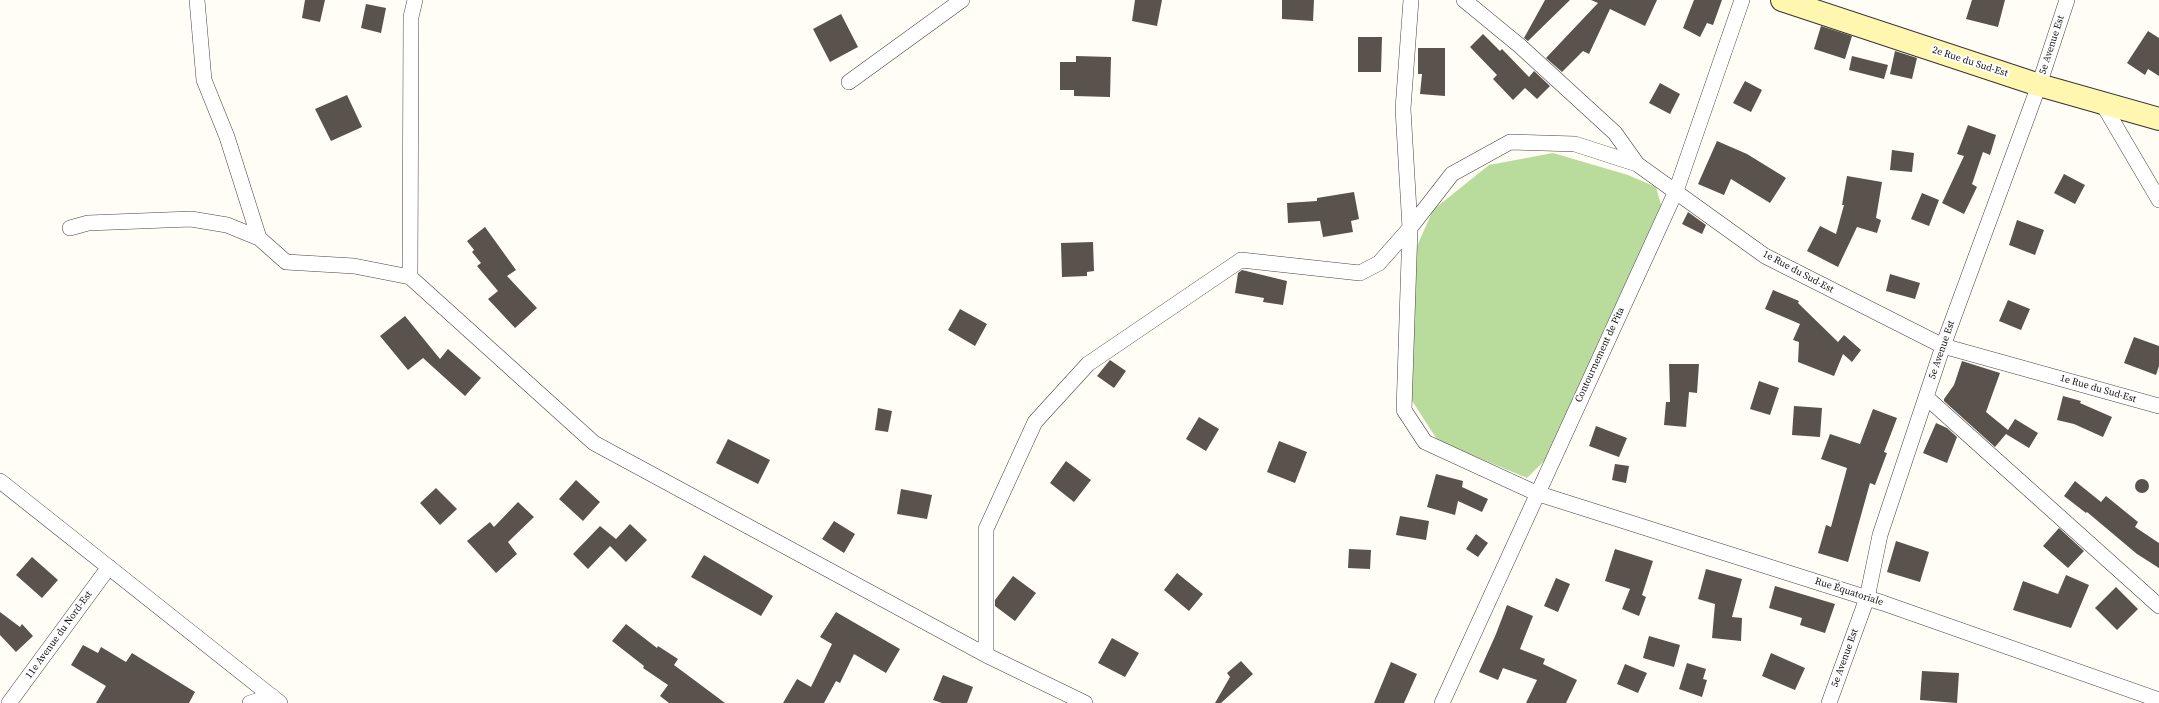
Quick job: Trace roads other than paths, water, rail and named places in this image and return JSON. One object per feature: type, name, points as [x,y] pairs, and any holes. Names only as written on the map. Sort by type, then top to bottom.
[{"type":"street","points":[[197,0],[204,80],[227,137],[260,238]]},
{"type":"street","points":[[410,277],[411,17],[415,0]]},
{"type":"street","points":[[849,82],[962,0]]},
{"type":"street","name":"Rue Équatoriale","points":[[1411,0],[1403,109],[1410,228],[1404,410],[1425,442],[1536,493],[1867,598],[2159,700]]},
{"type":"street","points":[[1464,0],[1520,46],[1615,133],[1637,164]]},
{"type":"street","name":"Contournement de Pita","points":[[1442,703],[1536,493],[1676,191],[1742,0]]},
{"type":"street","name":"2e Rue du Sud-Est","points":[[1782,0],[2039,85],[2159,119]]},
{"type":"street","name":"5e Avenue Est","points":[[1829,703],[1867,598],[1880,535],[1943,346],[2039,85],[2067,0]]},
{"type":"street","points":[[2102,103],[2159,200]]},
{"type":"street","name":"1e Rue du Sud-Est","points":[[986,655],[986,529],[1035,422],[1088,364],[1241,260],[1360,273],[1379,262],[1410,228],[1452,174],[1510,142],[1575,144],[1637,164],[1765,256],[1943,346],[2159,406]]},
{"type":"street","points":[[70,228],[88,223],[191,219],[227,225],[260,238],[286,262],[354,266],[410,277],[594,443],[986,655],[1085,703]]},
{"type":"street","points":[[1926,397],[2159,606]]},
{"type":"street","points":[[0,481],[276,699]]},
{"type":"street","name":"11e Avenue du Nord-Est","points":[[9,703],[109,567]]},
{"type":"street","points":[[250,703],[276,699]]}]
